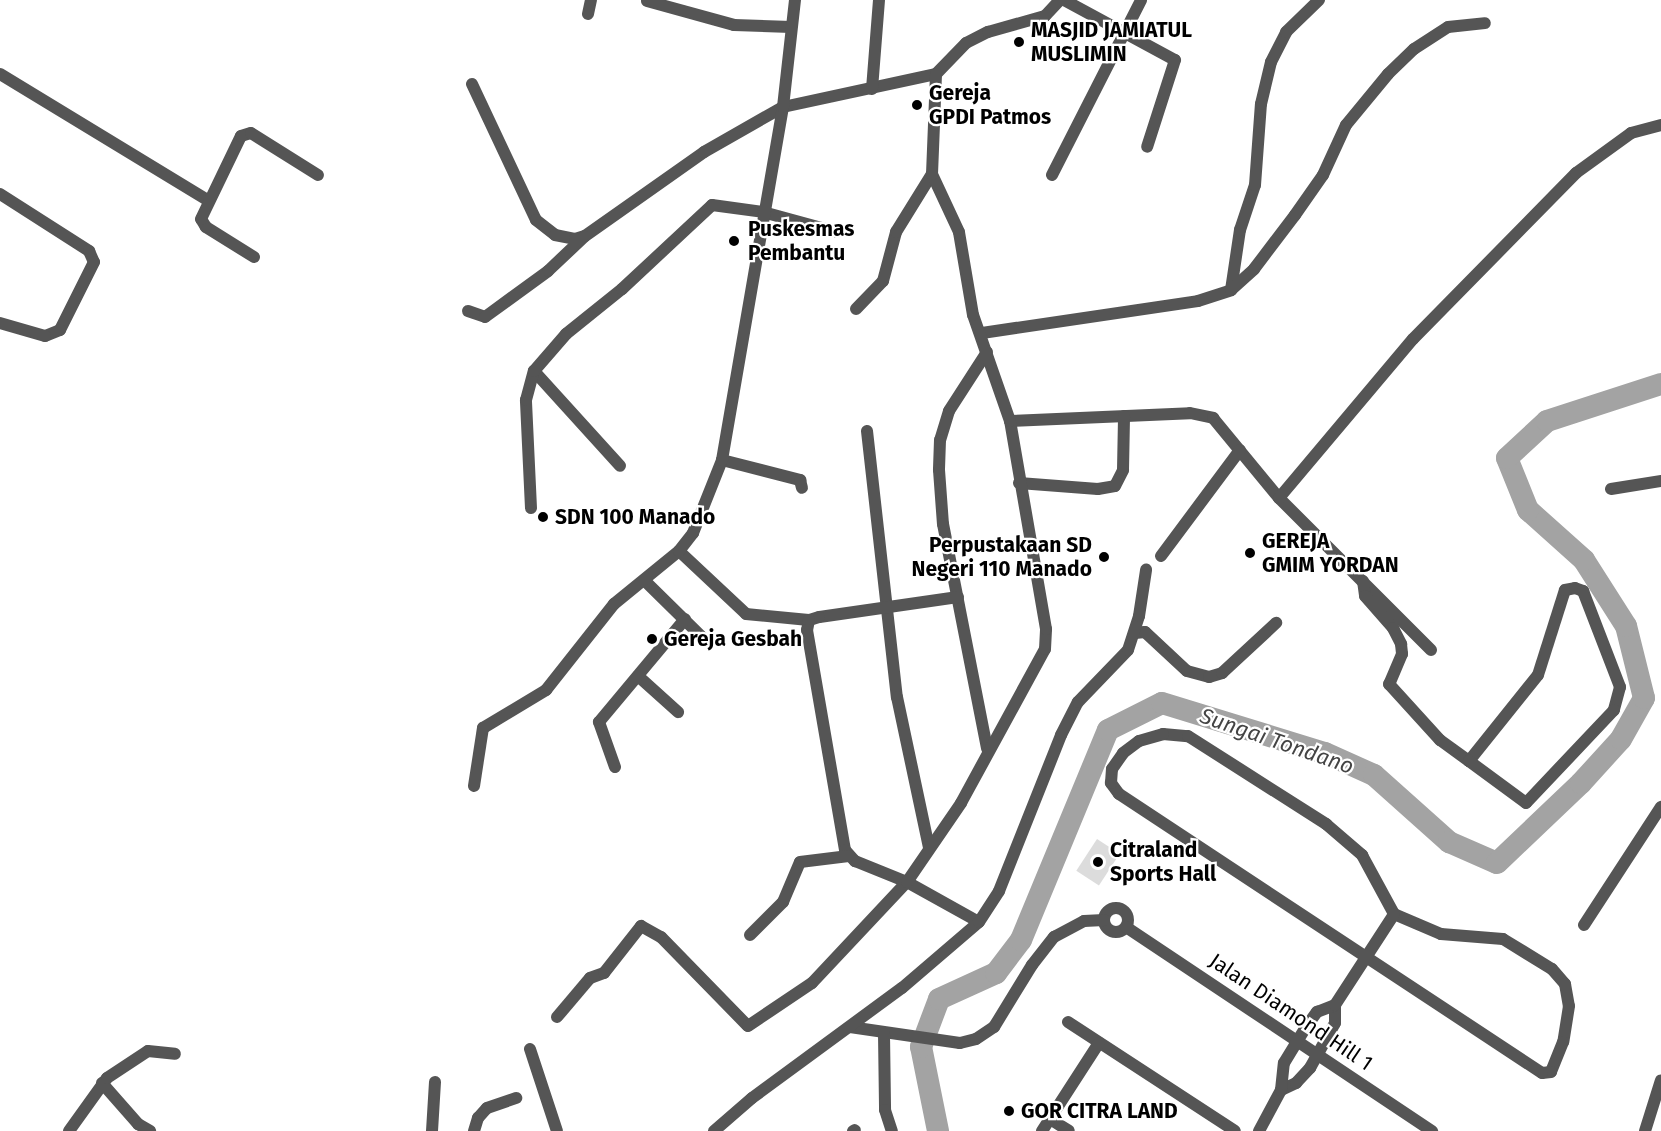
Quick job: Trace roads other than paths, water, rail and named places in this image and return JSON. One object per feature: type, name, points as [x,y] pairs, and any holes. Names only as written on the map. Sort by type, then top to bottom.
[{"type":"street","points":[[588,14],[591,0]]},
{"type":"street","points":[[474,786],[483,728],[546,690],[614,604],[679,551],[693,533],[722,460],[763,212],[783,108],[795,0]]},
{"type":"street","points":[[872,89],[879,0]]},
{"type":"street","points":[[468,311],[485,317],[548,271],[585,236],[704,152],[783,108],[936,74],[966,43],[988,32],[1045,16],[1062,0],[1175,60],[1147,147]]},
{"type":"street","points":[[1052,176],[1141,0]]},
{"type":"street","points":[[1231,290],[1240,230],[1255,185],[1261,104],[1270,62],[1286,32],[1318,0]]},
{"type":"street","points":[[647,1],[734,25],[791,27]]},
{"type":"street","points":[[982,333],[1198,301],[1231,290],[1254,269],[1295,215],[1323,175],[1346,125],[1388,74],[1414,49],[1448,27],[1485,22]]},
{"type":"street","points":[[0,74],[207,200]]},
{"type":"street","points":[[557,1017],[590,978],[604,972],[641,926],[661,937],[748,1026],[823,974],[868,920],[907,882],[961,803],[987,749],[1044,649],[1046,629],[1010,421],[982,333],[969,301],[959,232],[932,174],[936,74]]},
{"type":"street","points":[[472,84],[536,220],[561,238],[585,236]]},
{"type":"street","points":[[1279,498],[1413,339],[1576,174],[1631,133],[1661,125]]},
{"type":"street","points":[[254,258],[206,227],[201,216],[207,200],[247,132],[318,175]]},
{"type":"street","points":[[856,309],[883,281],[896,232],[932,174]]},
{"type":"street","points":[[0,194],[88,251],[94,262],[60,330],[45,336],[0,323]]},
{"type":"street","points":[[531,508],[525,424],[534,371],[566,334],[622,289],[712,205],[763,212],[836,232]]},
{"type":"street","points":[[987,352],[949,411],[940,440],[943,524],[987,749]]},
{"type":"street","points":[[534,371],[620,466]]},
{"type":"street","points":[[1010,421],[1202,414],[1213,418],[1279,498],[1431,650]]},
{"type":"street","points":[[1019,483],[1098,489],[1115,486],[1123,470],[1124,416]]},
{"type":"street","points":[[867,431],[884,607],[897,697],[929,848]]},
{"type":"street","points":[[1161,556],[1240,450]]},
{"type":"street","points":[[722,460],[800,480],[802,488]]},
{"type":"street","points":[[1611,489],[1661,481]]},
{"type":"street","points":[[679,551],[746,614],[810,620],[958,597]]},
{"type":"street","points":[[714,1131],[768,1085],[850,1027],[979,922],[999,891],[1070,718],[1087,689],[1119,663],[1135,633],[1146,570]]},
{"type":"street","points":[[645,581],[704,639]]},
{"type":"street","points":[[1363,581],[1365,596],[1394,628],[1401,644],[1401,654],[1389,684],[1440,740],[1526,803],[1614,710],[1620,687],[1583,591],[1575,588],[1565,590],[1538,675],[1469,761]]},
{"type":"street","points":[[615,766],[599,722],[685,619]]},
{"type":"street","points":[[810,620],[807,630],[824,741],[843,843],[849,856]]},
{"type":"street","points":[[1135,633],[1145,632],[1187,671],[1209,677],[1222,673],[1276,624]]},
{"type":"street","points":[[638,676],[678,712]]},
{"type":"street","points":[[1163,735],[1188,736],[1296,803],[1356,848],[1394,914],[1441,934],[1503,939],[1559,976],[1568,990],[1569,1006],[1567,1025],[1552,1069],[1544,1074],[1366,960],[1140,810],[1119,794],[1112,783],[1112,769],[1123,753],[1139,741],[1163,735]]},
{"type":"street","points":[[1584,924],[1661,807]]},
{"type":"street","points":[[750,935],[783,902],[803,859],[849,856],[907,882],[979,922]]},
{"type":"street","points":[[1118,908],[1128,916],[1126,927],[1113,931],[1104,920],[1110,910],[1118,908]]},
{"type":"street","points":[[1259,1131],[1281,1090],[1281,1071],[1298,1040],[1317,1012],[1335,1005],[1394,914]]},
{"type":"street","points":[[850,1027],[884,1034],[960,1042],[976,1039],[994,1028],[1032,965],[1054,937],[1084,921],[1104,920]]},
{"type":"street","name":"Jalan Diamond Hill 1","points":[[1126,927],[1432,1131]]},
{"type":"street","points":[[1281,1090],[1303,1077],[1318,1054],[1335,1023],[1335,1005]]},
{"type":"street","points":[[1068,1022],[1235,1131]]},
{"type":"street","points":[[884,1034],[885,1110],[892,1131]]},
{"type":"street","points":[[1042,1131],[1099,1043]]},
{"type":"street","points":[[530,1049],[556,1131]]},
{"type":"street","points":[[69,1131],[102,1083],[144,1052],[175,1054]]},
{"type":"street","points":[[1645,1131],[1661,1080]]},
{"type":"street","points":[[432,1131],[435,1082]]},
{"type":"street","points":[[102,1083],[138,1124],[150,1131]]},
{"type":"street","points":[[474,1131],[477,1118],[487,1108],[516,1098]]},
{"type":"street","points":[[1050,1119],[1069,1131]]},
{"type":"waterway","name":"Sungai Tondano","points":[[938,1131],[921,1047],[939,999],[996,973],[1021,940],[1108,730],[1162,703],[1325,753],[1374,775],[1449,842],[1497,863],[1581,783],[1621,739],[1644,698],[1626,626],[1584,560],[1528,510],[1507,458],[1547,421],[1661,384]]},
{"type":"place","name":"MASJID JAMIATUL MUSLIMIN","points":[[1019,42]]},
{"type":"place","name":"Gereja GPDI Patmos","points":[[917,105]]},
{"type":"place","name":"Puskesmas Pembantu","points":[[734,241]]},
{"type":"place","name":"SDN 100 Manado","points":[[543,517]]},
{"type":"place","name":"GEREJA GMIM YORDAN","points":[[1250,553]]},
{"type":"place","name":"Perpustakaan SD Negeri 110 Manado","points":[[1104,557]]},
{"type":"place","name":"Gereja Gesbah","points":[[652,639]]},
{"type":"place","name":"Citraland Sports Hall","points":[[1098,862]]},
{"type":"place","name":"GOR CITRA LAND","points":[[1009,1111]]}]
